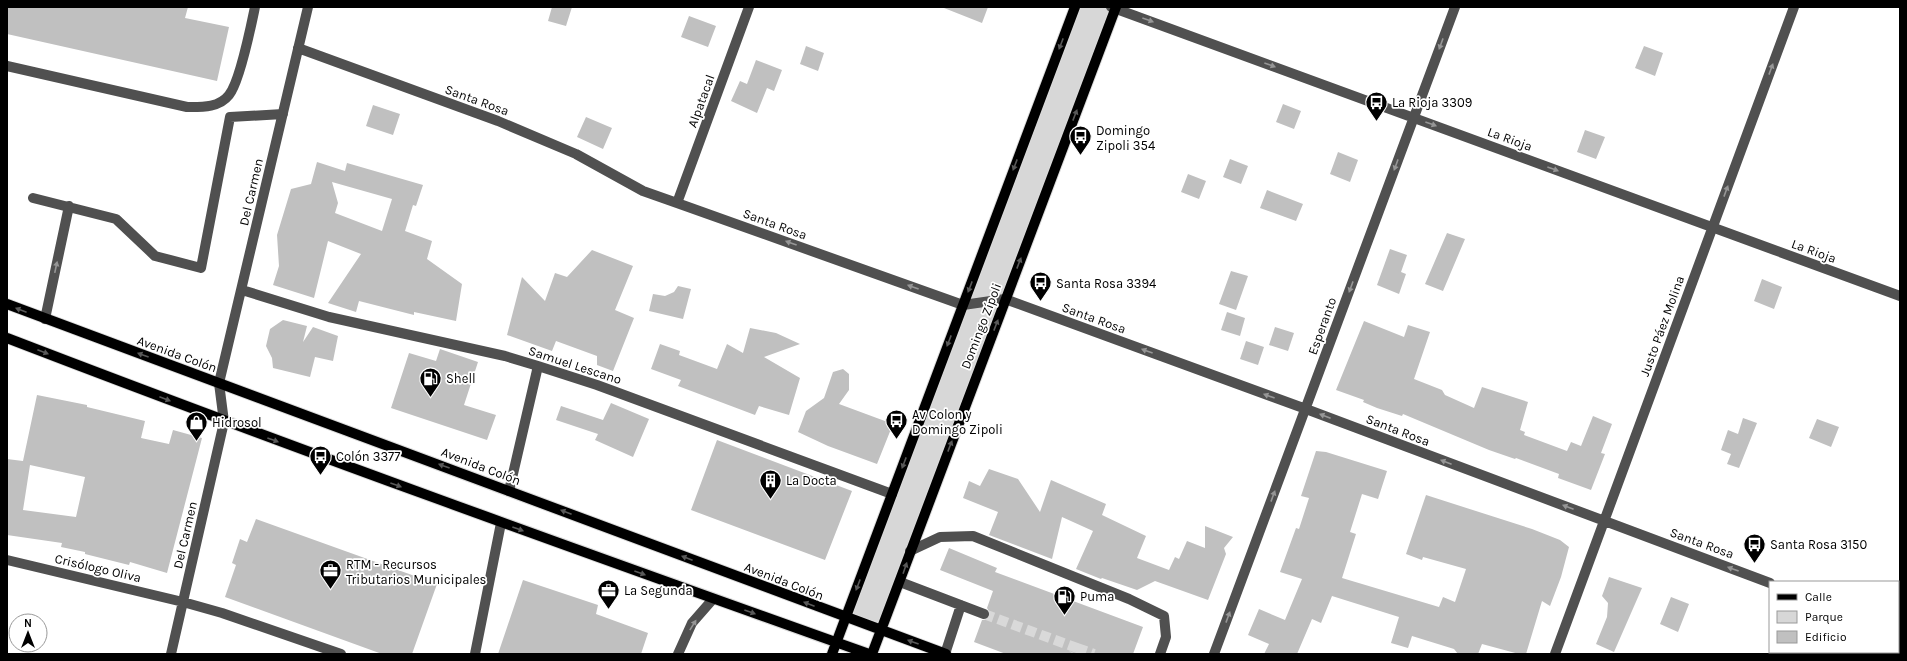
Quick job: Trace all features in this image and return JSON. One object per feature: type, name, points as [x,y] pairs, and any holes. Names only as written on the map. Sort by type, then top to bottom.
[{"type":"main road","name":"Domingo Zípoli","points":[[832,654],[1075,7]]},
{"type":"main road","name":"Domingo Zípoli","points":[[872,654],[1114,8]]},
{"type":"main road","name":"Avenida Colón","points":[[7,304],[510,491],[845,618],[945,654]]},
{"type":"main road","points":[[7,338],[224,422],[501,523],[869,654]]},
{"type":"street","points":[[7,66],[186,107],[209,107],[229,96],[237,80],[255,7]]},
{"type":"street","name":"Del Carmen","points":[[219,383],[308,7]]},
{"type":"street","name":"Alpatacal","points":[[677,203],[749,7]]},
{"type":"street","name":"Esperanto","points":[[1214,654],[1455,7]]},
{"type":"street","name":"Justo Páez Molina","points":[[1555,654],[1794,7]]},
{"type":"street","name":"La Rioja","points":[[1114,8],[1900,296]]},
{"type":"street","name":"Santa Rosa","points":[[298,48],[498,121],[576,154],[643,190],[677,203],[963,305],[1005,299],[1306,409],[1769,583]]},
{"type":"street","points":[[33,198],[116,219],[154,256],[201,268],[230,117],[283,114]]},
{"type":"street","points":[[45,318],[69,206]]},
{"type":"street","name":"Samuel Lescano","points":[[242,290],[307,311],[505,356],[538,366],[597,385],[892,494]]},
{"type":"street","points":[[510,491],[538,366]]},
{"type":"street","points":[[219,383],[224,422]]},
{"type":"street","name":"Del Carmen","points":[[171,654],[224,422]]},
{"type":"street","points":[[475,654],[501,523]]},
{"type":"street","points":[[910,551],[940,537],[973,536],[1129,599],[1164,616],[1166,637],[1160,654]]},
{"type":"street","name":"Crisólogo Oliva","points":[[7,560],[222,612],[340,654]]},
{"type":"street","points":[[900,582],[984,614]]},
{"type":"street","points":[[678,654],[692,623],[713,599]]},
{"type":"street","points":[[945,654],[962,605]]},
{"type":"green space","points":[[1075,7],[1116,7],[881,631],[845,618]]},
{"type":"building","points":[[7,7],[188,7],[185,18],[229,27],[217,81],[7,34]]},
{"type":"building","points":[[552,7],[572,7],[566,26],[548,21]]},
{"type":"building","points":[[988,7],[982,23],[944,8]]},
{"type":"building","points":[[689,16],[716,26],[708,47],[681,37]]},
{"type":"building","points":[[806,46],[824,53],[818,71],[800,64]]},
{"type":"building","points":[[1644,46],[1663,53],[1655,76],[1635,68]]},
{"type":"building","points":[[756,60],[782,70],[774,91],[767,88],[757,113],[731,101],[740,81],[747,84]]},
{"type":"building","points":[[1283,104],[1301,111],[1294,129],[1276,122]]},
{"type":"building","points":[[373,105],[400,114],[393,135],[366,126]]},
{"type":"building","points":[[586,117],[612,128],[603,149],[577,137]]},
{"type":"building","points":[[1585,130],[1605,137],[1596,159],[1577,152]]},
{"type":"building","points":[[1338,152],[1358,160],[1350,182],[1330,174]]},
{"type":"building","points":[[1230,159],[1248,166],[1241,184],[1223,177]]},
{"type":"building","points":[[317,162],[345,171],[347,163],[423,185],[416,206],[413,205],[405,231],[432,241],[427,259],[462,284],[456,321],[414,312],[414,315],[359,301],[356,312],[328,303],[361,254],[328,241],[314,298],[273,285],[279,266],[277,235],[291,189],[311,184]],"holes":[[[332,182],[392,199],[382,231],[335,213],[338,203]]]},
{"type":"building","points":[[1188,174],[1206,181],[1199,199],[1181,192]]},
{"type":"building","points":[[1267,190],[1303,204],[1296,221],[1260,208]]},
{"type":"building","points":[[1447,233],[1465,239],[1443,291],[1425,284]]},
{"type":"building","points":[[1390,249],[1407,255],[1401,272],[1406,274],[1399,294],[1377,285]]},
{"type":"building","points":[[592,250],[633,266],[615,310],[634,318],[613,371],[597,365],[597,356],[556,341],[552,351],[507,335],[522,277],[545,301],[555,273],[567,277]]},
{"type":"building","points":[[1231,271],[1248,276],[1236,310],[1219,304]]},
{"type":"building","points":[[1762,279],[1782,287],[1774,309],[1754,301]]},
{"type":"building","points":[[678,286],[691,289],[683,319],[649,311],[653,294],[665,296],[674,292]]},
{"type":"building","points":[[1227,312],[1245,318],[1240,336],[1221,330]]},
{"type":"building","points":[[283,320],[307,326],[303,342],[313,327],[338,336],[333,361],[315,357],[310,377],[273,368],[272,358],[266,346],[270,329]]},
{"type":"building","points":[[1364,321],[1404,337],[1408,325],[1430,332],[1414,379],[1442,390],[1445,395],[1474,408],[1482,387],[1528,402],[1520,430],[1525,432],[1524,435],[1567,451],[1571,442],[1581,446],[1593,416],[1612,424],[1601,453],[1605,454],[1591,490],[1558,478],[1559,474],[1489,450],[1403,414],[1402,416],[1377,408],[1363,402],[1364,400],[1336,390]]},
{"type":"building","points":[[1275,327],[1294,333],[1288,351],[1269,345]]},
{"type":"building","points":[[750,328],[776,333],[800,344],[764,357],[800,378],[789,415],[759,406],[755,415],[678,386],[681,380],[651,369],[660,344],[680,351],[679,355],[717,369],[727,344],[743,353]]},
{"type":"building","points":[[1246,341],[1264,347],[1258,365],[1240,359]]},
{"type":"building","name":"Shell","points":[[440,349],[478,362],[464,405],[496,415],[487,440],[391,408],[409,353],[436,361]]},
{"type":"building","points":[[843,369],[849,374],[849,390],[839,404],[893,424],[877,464],[828,446],[798,432],[806,411],[824,398],[833,372]]},
{"type":"building","points":[[37,395],[87,405],[87,407],[145,421],[141,438],[169,444],[173,430],[202,438],[167,573],[130,562],[129,565],[85,554],[85,552],[61,547],[62,543],[7,535],[7,459],[23,461]],"holes":[[[30,465],[85,477],[76,517],[23,510]]]},
{"type":"building","points":[[611,403],[649,419],[633,457],[595,440],[598,434],[556,420],[561,406],[603,420]]},
{"type":"building","points":[[1743,418],[1757,423],[1739,468],[1727,464],[1731,454],[1721,450],[1728,430],[1738,434]]},
{"type":"building","points":[[1817,419],[1839,427],[1831,447],[1809,438]]},
{"type":"building","name":"La Docta","points":[[717,440],[852,491],[825,560],[691,510]]},
{"type":"building","points":[[1316,451],[1326,452],[1387,471],[1378,499],[1362,494],[1350,532],[1356,534],[1342,578],[1439,607],[1443,597],[1455,602],[1466,569],[1423,557],[1422,560],[1406,554],[1426,495],[1532,529],[1560,540],[1569,547],[1561,577],[1550,606],[1542,601],[1526,654],[1519,654],[1482,644],[1478,654],[1458,654],[1454,649],[1412,636],[1408,648],[1391,643],[1399,617],[1332,596],[1321,623],[1312,619],[1297,654],[1264,654],[1269,644],[1248,635],[1259,609],[1285,620],[1302,579],[1280,572],[1296,528],[1299,529],[1309,498],[1301,496]]},
{"type":"building","points":[[989,469],[1018,479],[1040,512],[1051,480],[1106,504],[1102,515],[1146,536],[1137,558],[1169,570],[1175,557],[1179,559],[1187,541],[1205,548],[1205,526],[1233,537],[1224,548],[1226,554],[1208,600],[1155,581],[1137,590],[1102,578],[1101,579],[1076,569],[1093,531],[1062,517],[1052,559],[989,535],[998,512],[963,498],[969,481],[980,486]]},
{"type":"building","name":"RTM - Recursos Tributarios Municipales","points":[[256,519],[437,584],[412,654],[382,654],[225,597],[236,565],[232,563],[240,539],[247,542]]},
{"type":"building","points":[[949,548],[997,568],[995,572],[1143,627],[1133,654],[1006,654],[974,642],[982,620],[990,617],[990,613],[987,608],[993,591],[940,570]]},
{"type":"building","points":[[1609,577],[1642,588],[1614,652],[1596,644],[1607,617],[1608,603],[1602,596]]},
{"type":"building","points":[[523,580],[598,605],[596,614],[648,633],[641,654],[498,654]]},
{"type":"building","points":[[1671,597],[1689,604],[1678,632],[1660,624]]},
{"type":"tunnel","points":[[984,614],[1077,648],[1074,654]]},
{"type":"tunnel","points":[[1077,648],[1094,654]]},
{"type":"place","name":"La Rioja 3309","points":[[1376,122]]},
{"type":"place","name":"Domingo Zipoli 354","points":[[1081,156]]},
{"type":"place","name":"Santa Rosa 3394","points":[[1041,302]]},
{"type":"place","name":"Shell","points":[[430,398]]},
{"type":"place","name":"Av Colon y Domingo Zipoli","points":[[897,440]]},
{"type":"place","name":"Hidrosol","points":[[197,442]]},
{"type":"place","name":"Colón 3377","points":[[321,476]]},
{"type":"place","name":"La Docta","points":[[771,500]]},
{"type":"place","name":"Santa Rosa 3150","points":[[1754,564]]},
{"type":"place","name":"RTM - Recursos Tributarios Municipales","points":[[331,590]]},
{"type":"place","name":"La Segunda","points":[[608,610]]},
{"type":"place","name":"Puma","points":[[1065,616]]}]
